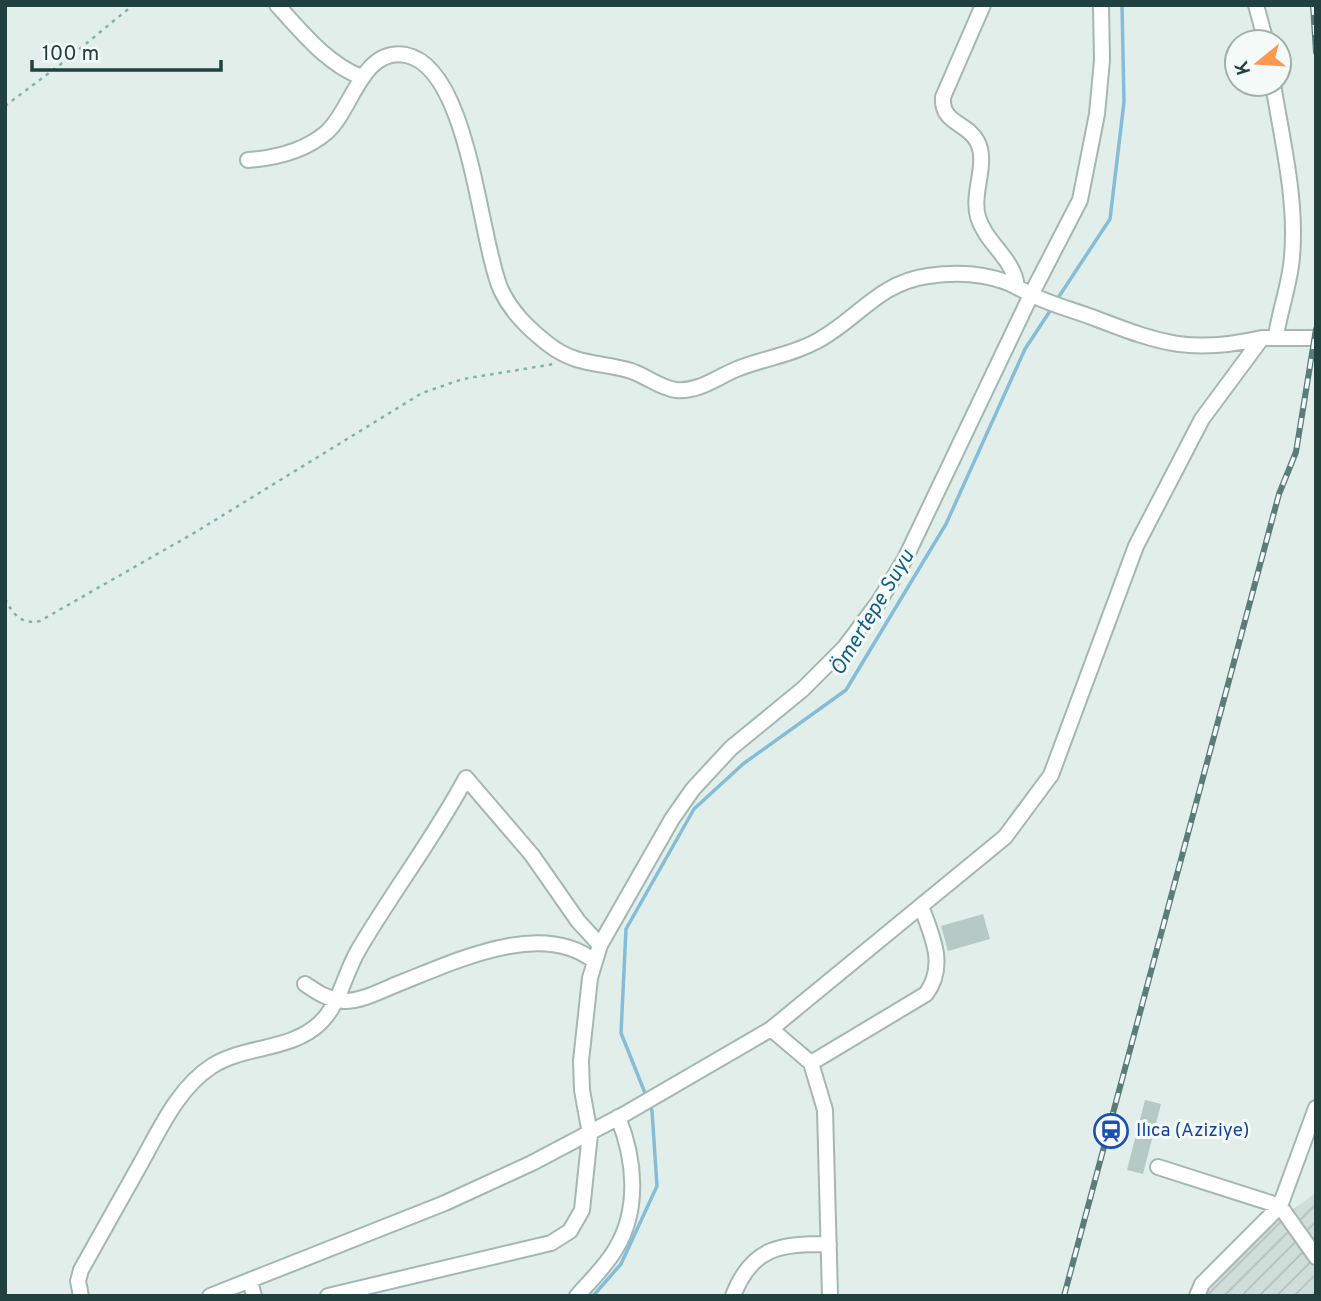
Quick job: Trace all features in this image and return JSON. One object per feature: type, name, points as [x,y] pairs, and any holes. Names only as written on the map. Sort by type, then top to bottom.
[{"type":"street","points":[[277,5],[325,55],[345,70],[361,77]]},
{"type":"street","points":[[982,5],[942,103],[948,118],[971,133],[979,144],[982,156],[976,195],[978,216],[986,234],[1031,294]]},
{"type":"street","points":[[333,1295],[558,1240],[575,1225],[582,1210],[590,1134],[582,1090],[581,1060],[590,978],[600,946],[672,819],[693,789],[731,748],[824,668],[863,624],[916,536],[1031,294],[1080,200],[1100,87],[1101,5]]},
{"type":"street","points":[[1256,5],[1262,28]]},
{"type":"street","points":[[248,160],[286,153],[318,138],[343,113],[361,77],[375,63],[394,55],[415,58],[436,75],[445,90],[466,148],[481,203],[494,270],[502,292],[523,324],[570,358],[591,365],[640,374],[667,388],[693,389],[737,369],[803,349],[833,331],[879,294],[912,279],[937,274],[989,277],[1131,333],[1182,346],[1221,345],[1269,337],[1316,338]]},
{"type":"street","points":[[210,1296],[252,1289],[445,1203],[590,1134],[771,1029],[1005,837],[1051,775],[1136,546],[1202,419],[1269,337],[1278,320],[1289,284],[1293,238],[1287,173],[1275,98]]},
{"type":"street","points":[[80,1296],[78,1281],[81,1270],[159,1128],[181,1096],[204,1072],[225,1059],[293,1040],[312,1030],[326,1017],[357,952],[434,836],[466,778],[520,840],[578,921],[600,946]]},
{"type":"street","points":[[811,1062],[926,994],[931,987],[937,971],[937,953],[921,906]]},
{"type":"street","points":[[305,984],[335,1000],[360,999],[455,961],[515,946],[547,943],[580,952],[594,961]]},
{"type":"street","points":[[771,1029],[811,1062],[825,1110],[830,1296]]},
{"type":"street","points":[[1197,1296],[1202,1284],[1280,1206],[1316,1108]]},
{"type":"street","points":[[577,1296],[608,1261],[621,1240],[628,1220],[632,1198],[630,1161],[620,1116]]},
{"type":"street","points":[[1158,1167],[1280,1206],[1316,1257]]},
{"type":"street","points":[[733,1296],[748,1268],[764,1252],[787,1245],[829,1244]]},
{"type":"path","points":[[5,106],[133,5]]},
{"type":"path","points":[[5,599],[19,619],[40,621],[194,533],[422,393],[463,379],[549,366],[570,358]]},
{"type":"shaded area","points":[[1316,1193],[1316,1296],[1206,1296],[1216,1265]]},
{"type":"building","points":[[983,914],[990,939],[948,951],[941,926]]},
{"type":"building","points":[[1145,1100],[1161,1104],[1143,1174],[1127,1170]]},
{"type":"waterway","name":"Ömertepe Suyu","points":[[1056,301],[1110,219],[1124,102],[1122,5]]},
{"type":"waterway","name":"Ömertepe Suyu","points":[[647,1098],[621,1033],[626,929],[694,809],[743,764],[846,690],[946,524],[1025,349],[1052,308]]},
{"type":"waterway","name":"Ömertepe Suyu","points":[[593,1296],[621,1264],[657,1186],[650,1105]]},
{"type":"railway","points":[[1313,5],[1316,52]]},
{"type":"railway","points":[[1064,1296],[1279,494],[1296,452],[1316,329]]},
{"type":"place","name":"Ilıca (Aziziye)","points":[[1111,1131]]}]
